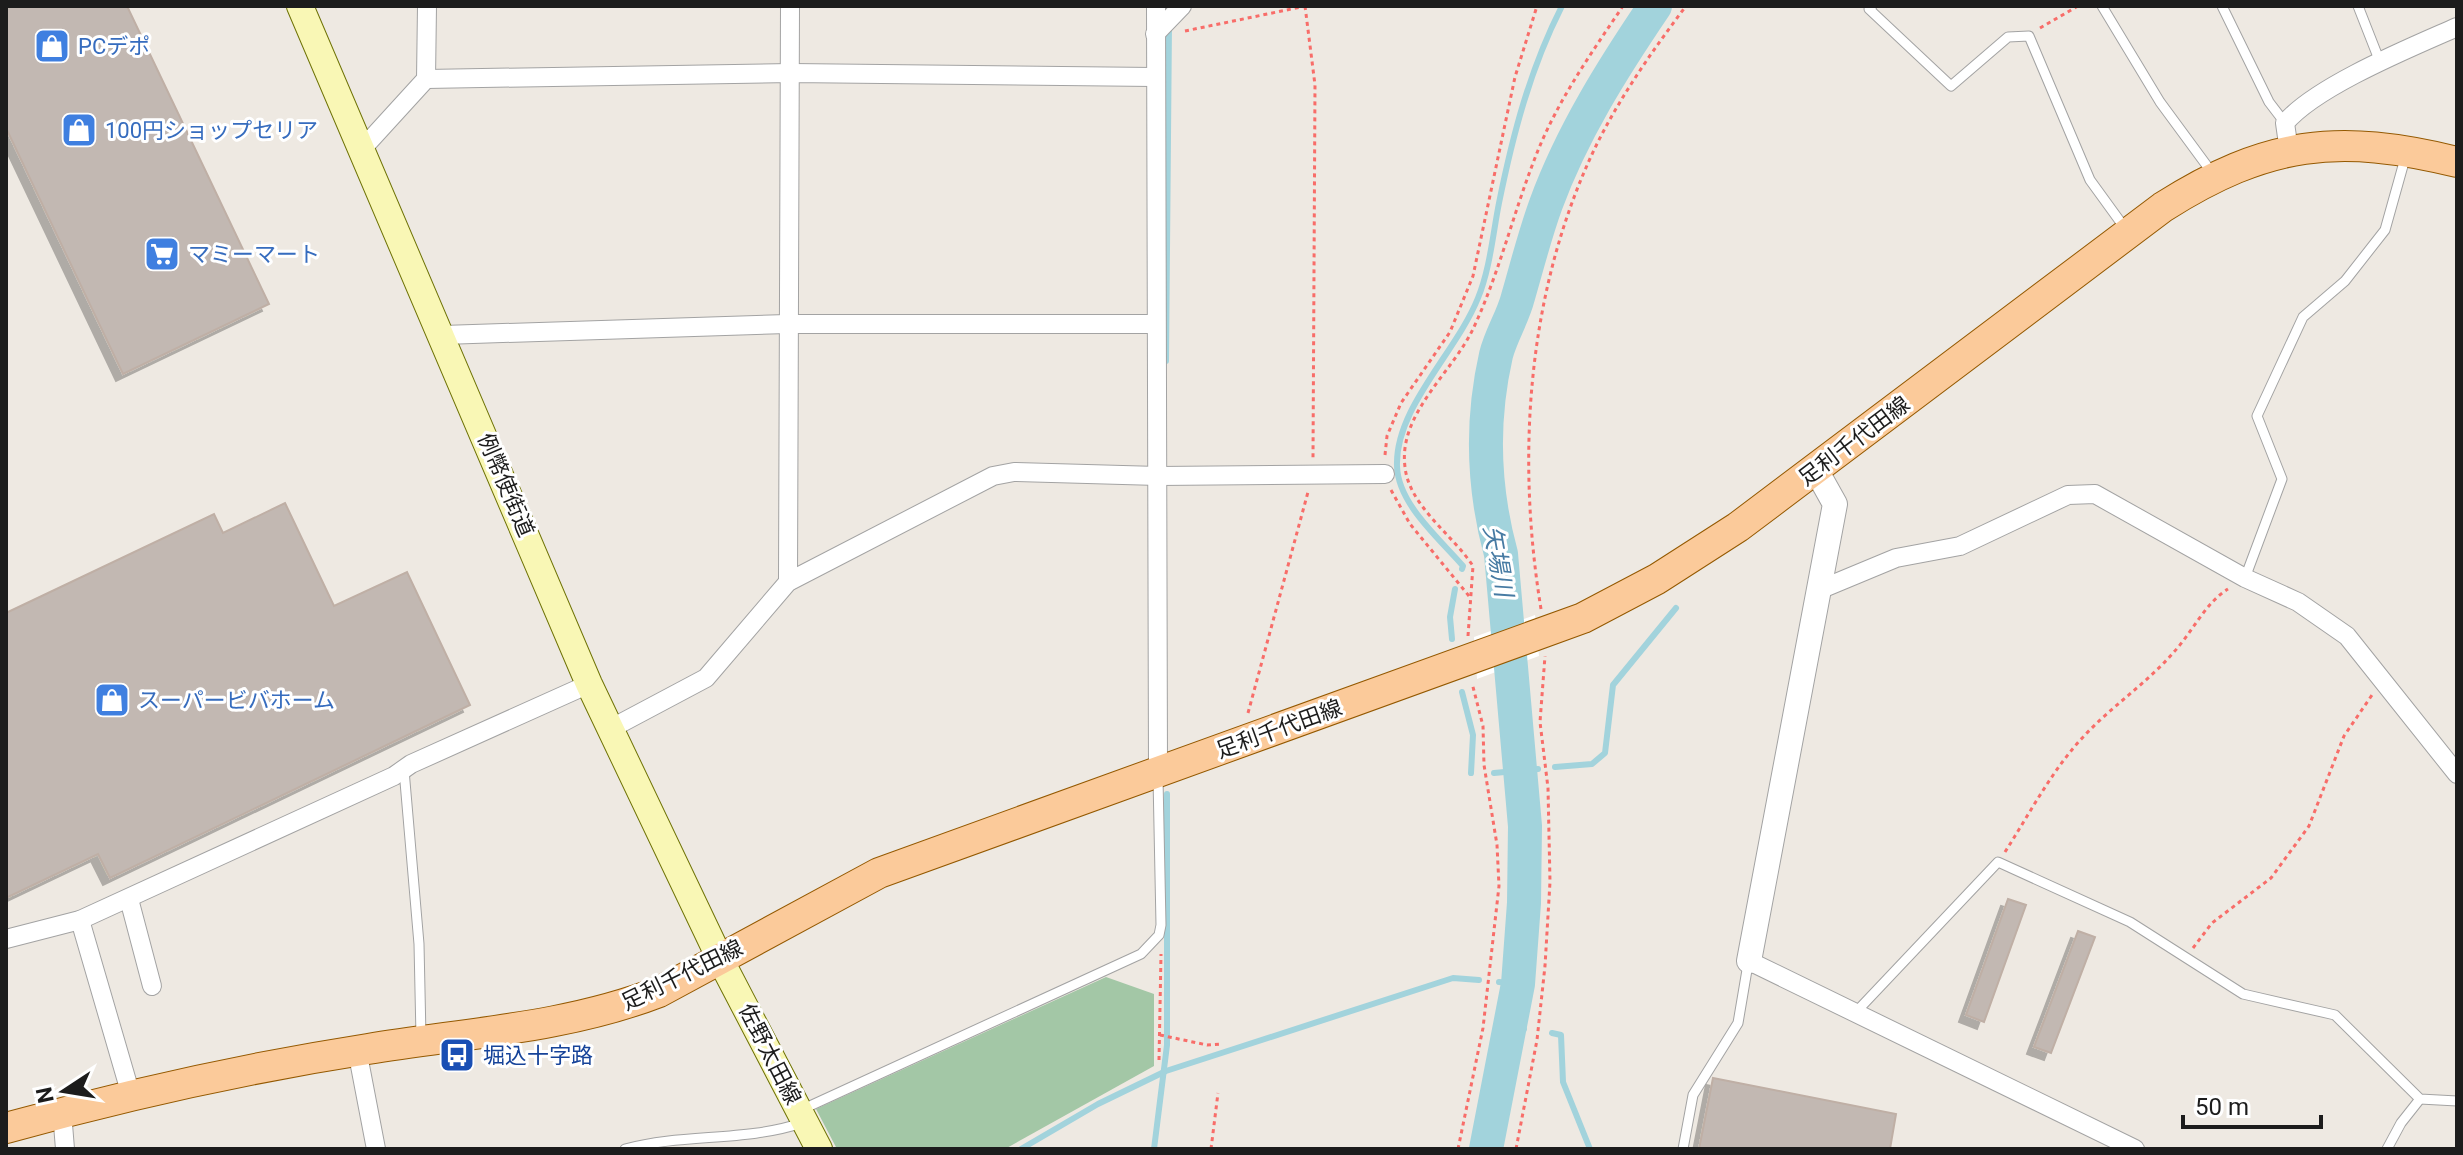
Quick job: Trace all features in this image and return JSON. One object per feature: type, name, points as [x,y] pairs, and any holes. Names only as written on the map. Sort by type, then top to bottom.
[{"type":"main road","name":"例幣使街道","points":[[300,6],[443,335],[589,684],[720,959]]},
{"type":"main road","name":"足利千代田線","points":[[6,1128],[131,1095],[357,1050],[557,1023],[598,1014],[659,992],[835,894],[879,873],[1583,618],[1657,579],[1816,470],[2163,207],[2215,177],[2257,159],[2287,137],[2408,150],[2457,162]]},
{"type":"main road","name":"佐野太田線","points":[[720,959],[819,1149]]},
{"type":"street","points":[[363,148],[426,79],[427,6]]},
{"type":"street","points":[[788,582],[790,6]]},
{"type":"street","points":[[1156,6],[1158,771]]},
{"type":"street","points":[[1155,34],[1182,6]]},
{"type":"street","points":[[2287,137],[2310,103],[2380,62],[2457,27]]},
{"type":"street","points":[[426,79],[791,73],[1154,77]]},
{"type":"street","points":[[443,335],[787,324],[1155,324]]},
{"type":"street","points":[[1816,470],[1835,504],[1749,961],[2135,1149]]},
{"type":"street","points":[[610,729],[706,678],[788,582],[993,476],[1038,472],[1158,476],[1385,474]]},
{"type":"street","points":[[1819,590],[1896,558],[1960,546],[2068,495],[2095,494],[2245,578],[2298,602],[2347,636],[2457,774]]},
{"type":"street","points":[[6,939],[80,920],[129,899],[589,684]]},
{"type":"street","points":[[129,899],[152,986]]},
{"type":"street","points":[[80,920],[131,1095]]},
{"type":"street","points":[[357,1050],[376,1149]]},
{"type":"street","points":[[62,1112],[65,1149]]},
{"type":"lane","points":[[1872,6],[1869,9],[1951,86],[2008,37],[2029,36],[2090,180],[2129,234]]},
{"type":"lane","points":[[2102,6],[2160,102],[2215,177]]},
{"type":"lane","points":[[2222,6],[2287,137]]},
{"type":"lane","points":[[2358,6],[2380,62]]},
{"type":"lane","points":[[2245,578],[2282,479],[2257,416],[2303,317],[2345,281],[2385,230],[2408,150]]},
{"type":"lane","points":[[404,770],[419,944],[418,1017],[422,1040]]},
{"type":"lane","points":[[625,1149],[668,1138],[767,1134],[1141,954],[1159,935],[1158,771]]},
{"type":"lane","points":[[1857,1011],[1998,862],[2130,922],[2243,994],[2335,1015],[2420,1099],[2457,1101]]},
{"type":"lane","points":[[1683,1149],[1693,1095],[1738,1023],[1749,961]]},
{"type":"lane","points":[[2387,1149],[2401,1123],[2420,1099]]},
{"type":"path","points":[[1155,34],[1180,32],[1305,6],[1315,85],[1312,475],[1240,743]]},
{"type":"path","points":[[1470,597],[1410,524],[1385,474],[1387,436],[1394,418],[1450,332],[1473,276],[1509,104],[1537,6]]},
{"type":"path","points":[[1458,1149],[1483,1028],[1499,886],[1497,845],[1472,659],[1470,597],[1473,566],[1414,491],[1405,470],[1407,437],[1418,413],[1472,332],[1535,157],[1557,109],[1623,6]]},
{"type":"path","points":[[1516,1149],[1537,1040],[1550,882],[1548,804],[1540,722],[1541,634],[1530,542],[1528,460],[1535,363],[1551,270],[1577,189],[1616,108],[1686,6]]},
{"type":"path","points":[[2029,36],[2078,6]]},
{"type":"path","points":[[1998,862],[2063,760],[2125,694],[2176,651],[2214,597],[2245,578]]},
{"type":"path","points":[[2186,958],[2212,923],[2271,878],[2309,826],[2344,736],[2382,679]]},
{"type":"path","points":[[1159,935],[1159,1060]]},
{"type":"path","points":[[1160,1035],[1207,1045],[1221,1044]]},
{"type":"path","points":[[1211,1149],[1218,1093]]},
{"type":"green space","points":[[1106,977],[1154,994],[1154,1066],[1005,1149],[837,1149],[816,1109]]},
{"type":"pier","points":[[1535,615],[1539,656],[1477,679],[1474,637]]},
{"type":"building","points":[[6,6],[127,6],[269,304],[123,374],[6,128]]},
{"type":"building","points":[[285,503],[334,606],[407,572],[470,705],[110,878],[98,854],[6,898],[6,613],[214,514],[223,533]]},
{"type":"building","points":[[2008,899],[2026,905],[1984,1022],[1966,1015]]},
{"type":"building","points":[[2078,931],[2095,937],[2051,1053],[2034,1047]]},
{"type":"building","points":[[1713,1078],[1896,1114],[1890,1149],[1699,1149]]},
{"type":"waterway","points":[[1462,569],[1463,566],[1421,520],[1404,494],[1397,466],[1399,444],[1416,402],[1478,298],[1524,102],[1562,6]]},
{"type":"waterway","name":"矢場川","points":[[1486,1149],[1518,984],[1524,903],[1525,826],[1501,554],[1491,504],[1486,454],[1491,380],[1498,348],[1516,304],[1556,178],[1594,102],[1655,6]]},
{"type":"waterway","points":[[1166,361],[1169,24]]},
{"type":"waterway","points":[[1452,639],[1450,617],[1455,589]]},
{"type":"waterway","points":[[1555,767],[1592,764],[1605,753],[1613,685],[1676,608]]},
{"type":"waterway","points":[[1462,692],[1473,735],[1471,773]]},
{"type":"waterway","points":[[1494,773],[1538,769]]},
{"type":"waterway","points":[[1154,1149],[1167,1045],[1167,794]]},
{"type":"waterway","points":[[1021,1149],[1098,1104],[1166,1071],[1453,978],[1479,980]]},
{"type":"waterway","points":[[1499,982],[1518,984]]},
{"type":"waterway","points":[[1510,1027],[1524,1029]]},
{"type":"waterway","points":[[1552,1033],[1561,1035],[1563,1082],[1590,1149]]},
{"type":"place","name":"PCデポ","points":[[52,46]]},
{"type":"place","name":"100円ショップセリア","points":[[79,130]]},
{"type":"place","name":"マミーマート","points":[[162,254]]},
{"type":"place","name":"スーパービバホーム","points":[[112,700]]},
{"type":"place","name":"堀込十字路","points":[[457,1055]]}]
